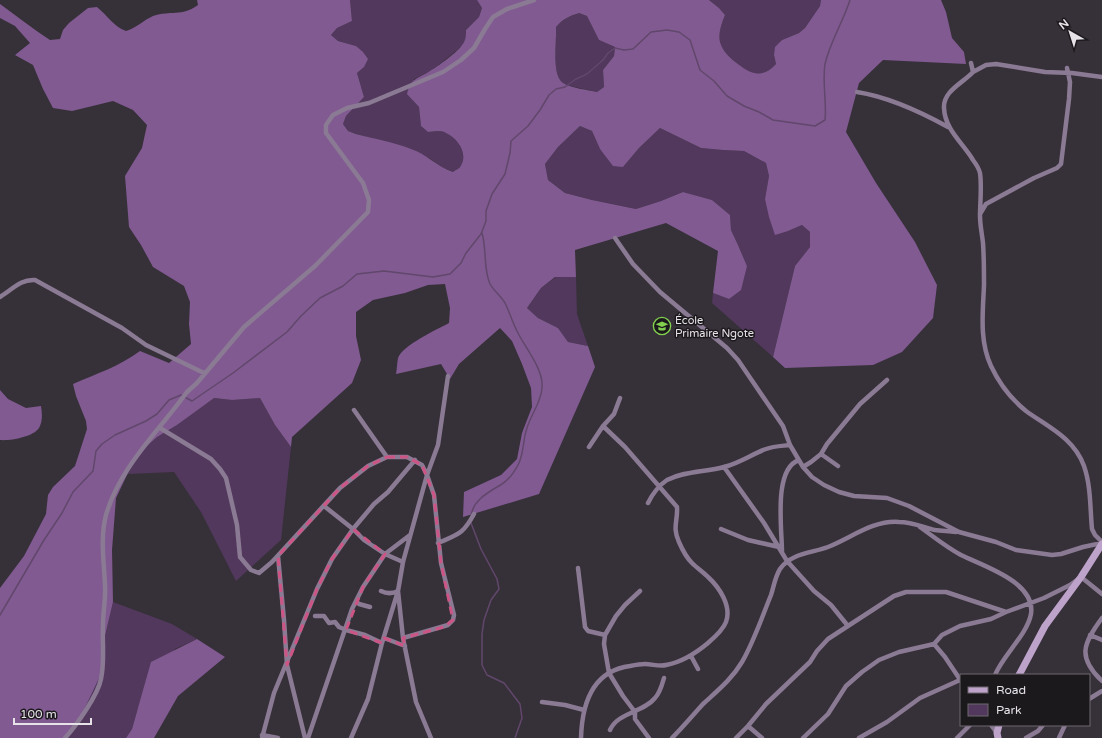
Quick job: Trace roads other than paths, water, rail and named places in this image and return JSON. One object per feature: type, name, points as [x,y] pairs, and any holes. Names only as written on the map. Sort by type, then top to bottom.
[{"type":"street","points":[[65,738],[91,702],[101,681],[103,667],[105,586],[103,544],[106,517],[114,493],[132,461],[188,392],[244,327],[316,266],[368,212],[369,200],[363,183],[326,133],[326,125],[333,115],[347,108],[370,103],[442,72],[461,60],[474,48],[493,17],[507,9],[534,0]]},
{"type":"street","points":[[971,63],[973,72]]},
{"type":"street","points":[[948,127],[944,106],[948,95],[954,86],[973,72],[986,66],[996,64],[1045,72],[1067,70],[1102,77]]},
{"type":"street","points":[[980,214],[986,204],[1028,181],[1057,168],[1061,164],[1069,99],[1070,82],[1067,70]]},
{"type":"street","points":[[857,92],[870,94],[902,104],[948,127],[968,151],[980,172],[980,214],[984,268],[982,332],[990,364],[999,380],[1014,400],[1025,410],[1054,429],[1076,450],[1084,465],[1088,481],[1092,529],[1095,536],[1102,543]]},
{"type":"street","points":[[615,238],[633,264],[660,292],[727,348],[738,360],[783,426],[790,445],[812,477],[839,492],[854,496],[887,498],[909,506],[959,532]]},
{"type":"street","points":[[0,297],[20,282],[27,279],[35,280],[116,325],[146,345],[204,373]]},
{"type":"street","points":[[351,738],[368,699],[383,640],[398,591],[410,535],[427,475],[438,445],[448,376]]},
{"type":"street","points":[[803,466],[821,454],[827,444],[860,404],[887,380]]},
{"type":"street","points":[[589,447],[603,426],[614,414],[620,398]]},
{"type":"street","points":[[354,410],[387,457]]},
{"type":"street","points":[[581,738],[584,710],[588,697],[594,687],[609,673],[628,666],[644,664],[665,666],[692,656],[717,635],[726,622],[727,609],[723,596],[709,578],[692,562],[679,543],[675,527],[678,507],[625,447],[603,426]]},
{"type":"street","points":[[160,428],[211,459],[226,478],[237,525],[240,556],[251,570],[259,574],[278,556],[340,488],[368,466],[387,457],[407,457],[422,464],[434,495],[441,563],[454,615],[453,620],[444,627],[403,638]]},
{"type":"street","points":[[648,503],[658,486],[673,477],[724,467],[748,459],[766,449],[776,446],[790,445]]},
{"type":"street","points":[[821,454],[838,466]]},
{"type":"street","points":[[278,738],[262,736],[274,693],[287,665],[317,589],[332,559],[353,528],[374,504],[388,492],[415,460]]},
{"type":"street","points":[[782,553],[782,490],[789,468],[793,463],[799,460]]},
{"type":"street","points":[[724,467],[764,523],[787,562],[814,591],[830,605],[848,626]]},
{"type":"street","points":[[324,506],[353,528],[364,540],[385,554],[403,562]]},
{"type":"street","points":[[438,543],[457,535],[465,529],[474,514]]},
{"type":"street","points":[[672,738],[733,675],[742,662],[752,642],[780,568],[801,554],[828,547],[860,531],[876,525],[898,522],[916,524],[936,530],[959,532],[996,542],[1016,550],[1052,555],[1102,543]]},
{"type":"street","points":[[916,524],[944,545],[962,555],[990,567],[1017,584],[1026,593],[1030,603],[1031,614],[1027,624],[996,674]]},
{"type":"street","points":[[721,529],[748,540],[779,547]]},
{"type":"street","points":[[308,738],[356,601],[363,587],[385,554],[410,535]]},
{"type":"street","points":[[1021,674],[1045,626],[1102,543]]},
{"type":"street","points":[[278,556],[287,665],[305,738]]},
{"type":"street","points":[[578,568],[585,627],[588,631],[605,635]]},
{"type":"street","points":[[803,738],[828,714],[846,686],[879,660],[899,652],[934,644],[942,635],[950,630],[960,626],[991,619],[1058,592],[1080,577]]},
{"type":"street","points":[[1080,577],[1102,594]]},
{"type":"street","points":[[398,591],[403,638],[416,702],[431,738]]},
{"type":"street","points":[[381,592],[385,594],[398,591]]},
{"type":"street","points":[[640,591],[616,616],[605,635],[604,644],[609,673],[635,712],[635,719],[649,738]]},
{"type":"street","points":[[736,738],[766,704],[810,662],[820,647],[848,626],[894,596],[906,592],[946,592],[1006,612]]},
{"type":"street","points":[[356,601],[360,604],[370,606]]},
{"type":"street","points":[[315,616],[324,616],[329,623],[337,623],[339,627],[346,630],[405,646]]},
{"type":"street","points":[[1102,618],[1090,635],[1085,649],[1087,662],[1094,674],[1102,681]]},
{"type":"street","points":[[1090,635],[1102,640]]},
{"type":"street","points":[[934,644],[960,680]]},
{"type":"street","points":[[692,656],[698,669]]},
{"type":"street","points":[[610,730],[618,720],[648,705],[655,698],[664,678]]},
{"type":"street","points":[[859,738],[887,722],[920,698],[960,681]]},
{"type":"street","points":[[1090,699],[1102,691]]},
{"type":"street","points":[[542,702],[565,705],[584,710]]},
{"type":"street","points":[[748,726],[762,738]]},
{"type":"street","points":[[957,738],[969,726]]},
{"type":"street","points":[[992,726],[997,736]]},
{"type":"street","points":[[997,736],[999,726]]},
{"type":"street","points":[[1026,738],[1038,731],[1043,726]]},
{"type":"street","points":[[1060,738],[1065,726]]},
{"type":"waterway","points":[[0,615],[44,540],[62,513],[73,492],[93,471],[96,451],[102,444],[115,435],[146,421],[157,414],[169,400],[181,395],[192,401],[233,373],[287,332],[320,298],[343,286],[357,274],[384,271],[433,277],[450,274],[461,263],[466,253],[481,234],[486,221],[486,211],[492,194],[505,174],[511,141],[528,126],[549,95],[556,89],[565,87],[576,79],[587,74],[615,48],[624,50],[633,49],[651,32],[667,30],[679,32],[690,40],[700,70],[714,81],[727,96],[773,120],[815,126],[825,120],[825,64],[850,0]]},
{"type":"waterway","points":[[471,517],[474,506],[478,501],[487,493],[507,480],[512,475],[521,459],[527,428],[540,399],[542,388],[542,381],[534,360],[516,330],[505,303],[490,284],[486,272],[482,233]]},
{"type":"waterway","points":[[471,523],[481,549],[497,579],[499,589],[491,600],[484,620],[482,634],[482,665],[487,675],[504,683],[520,704],[522,718],[515,738]]},
{"type":"place","name":"École Primaire Ngote","points":[[662,326]]}]
